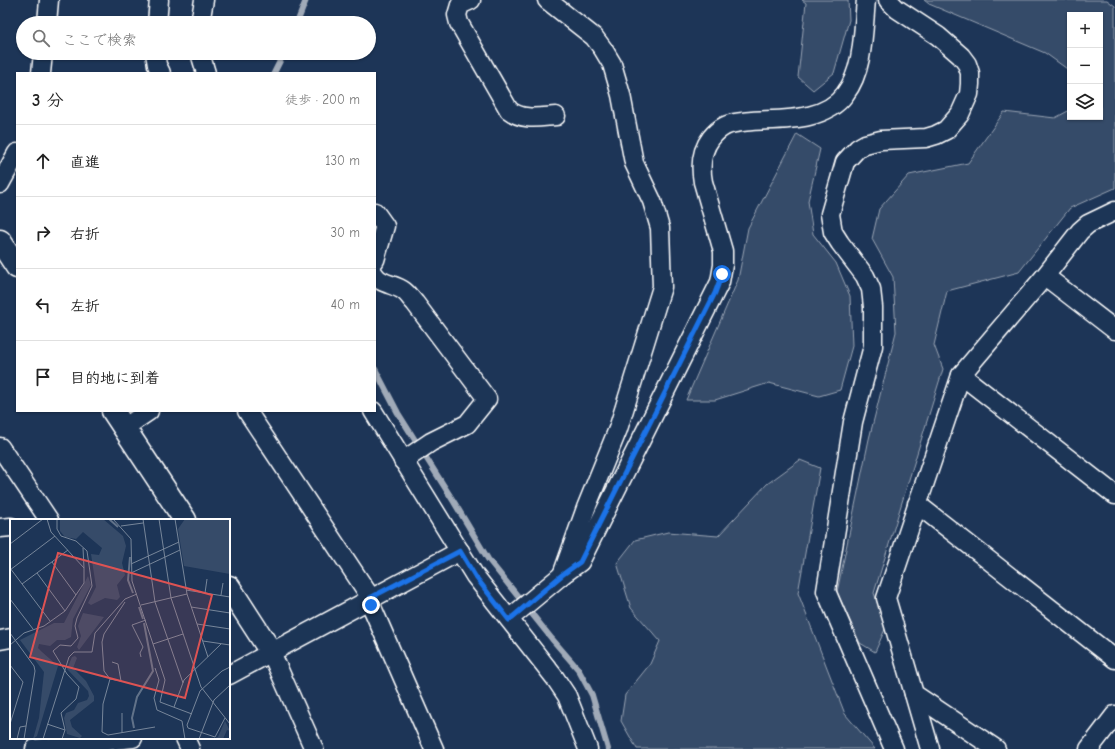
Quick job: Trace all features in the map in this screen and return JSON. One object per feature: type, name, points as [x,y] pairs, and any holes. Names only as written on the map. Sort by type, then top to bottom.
[{"type":"street","points":[[48,16],[49,0]]},
{"type":"street","points":[[158,16],[159,0]]},
{"type":"street","points":[[201,16],[204,0]]},
{"type":"street","points":[[471,0],[460,5],[457,15],[459,23],[509,110],[523,118],[556,116]]},
{"type":"street","points":[[546,0],[594,37],[612,64],[634,163],[652,201],[660,228],[662,287],[618,428],[586,508],[562,575]]},
{"type":"street","points":[[513,616],[580,562],[720,282],[723,265],[723,251],[702,182],[701,172],[702,158],[707,143],[717,132],[730,124],[810,116],[828,110],[844,96],[857,72],[866,0]]},
{"type":"street","points":[[888,0],[897,9],[938,36],[961,56],[968,68],[970,84],[969,94],[960,114],[946,130],[926,138],[881,140],[865,144],[858,148],[845,162],[830,214],[833,232],[865,276],[871,288],[873,308],[873,346],[867,374],[853,422],[826,591],[894,749]]},
{"type":"street","points":[[41,72],[42,60]]},
{"type":"street","points":[[156,60],[160,72]]},
{"type":"street","points":[[202,60],[206,72]]},
{"type":"street","points":[[0,184],[16,155]]},
{"type":"street","points":[[930,749],[886,598],[961,375],[1045,276],[1080,231],[1088,224],[1115,211]]},
{"type":"street","points":[[376,213],[385,226],[376,257]]},
{"type":"street","points":[[0,241],[16,265]]},
{"type":"street","points":[[1045,276],[1115,330]]},
{"type":"street","points":[[376,277],[377,279],[404,291],[415,303],[487,400],[467,424],[431,442],[407,458]]},
{"type":"street","points":[[961,375],[1115,495]]},
{"type":"street","points":[[145,412],[119,419],[184,519]]},
{"type":"street","points":[[248,412],[370,598],[371,605],[434,749]]},
{"type":"street","points":[[374,412],[407,458],[475,576],[513,616],[567,696],[587,748]]},
{"type":"street","points":[[0,447],[48,519]]},
{"type":"street","points":[[917,504],[1115,659]]},
{"type":"street","points":[[0,528],[10,527]]},
{"type":"street","points":[[230,674],[460,551]]},
{"type":"street","points":[[230,589],[272,652],[314,749]]},
{"type":"street","points":[[0,640],[10,638]]},
{"type":"street","points":[[914,694],[996,749]]},
{"type":"street","points":[[1089,749],[1115,715]]},
{"type":"street","points":[[45,748],[124,739]]},
{"type":"street","points":[[185,739],[190,749]]},
{"type":"shaded area","points":[[802,0],[848,0],[849,20],[834,73],[813,90],[798,77],[806,3]]},
{"type":"shaded area","points":[[924,0],[1107,0],[1115,6],[1115,188],[1070,208],[1019,272],[947,291],[934,345],[943,369],[874,593],[886,627],[875,652],[860,643],[837,592],[869,439],[896,332],[893,277],[872,239],[879,209],[909,175],[968,163],[1004,112],[1055,118],[1067,112],[1067,120],[1103,120],[1103,12],[1067,12],[1067,69],[1045,53],[929,4]]},
{"type":"shaded area","points":[[797,134],[820,149],[808,201],[813,234],[836,263],[850,296],[852,346],[840,390],[819,396],[769,383],[715,400],[686,400],[738,280],[748,228]]},
{"type":"shaded area","points":[[800,460],[820,468],[798,593],[845,714],[875,749],[637,749],[621,721],[625,695],[650,664],[660,641],[631,608],[617,563],[635,540],[668,532],[718,536],[767,484]]},
{"type":"waterway","points":[[300,16],[306,0]]},
{"type":"waterway","points":[[274,72],[280,60]]},
{"type":"waterway","points":[[376,371],[398,413],[488,559],[578,669],[592,695],[608,749]]},
{"type":"route","points":[[371,605],[370,598],[460,551],[475,576],[509,620],[562,575],[580,562],[715,293],[722,274]]}]
